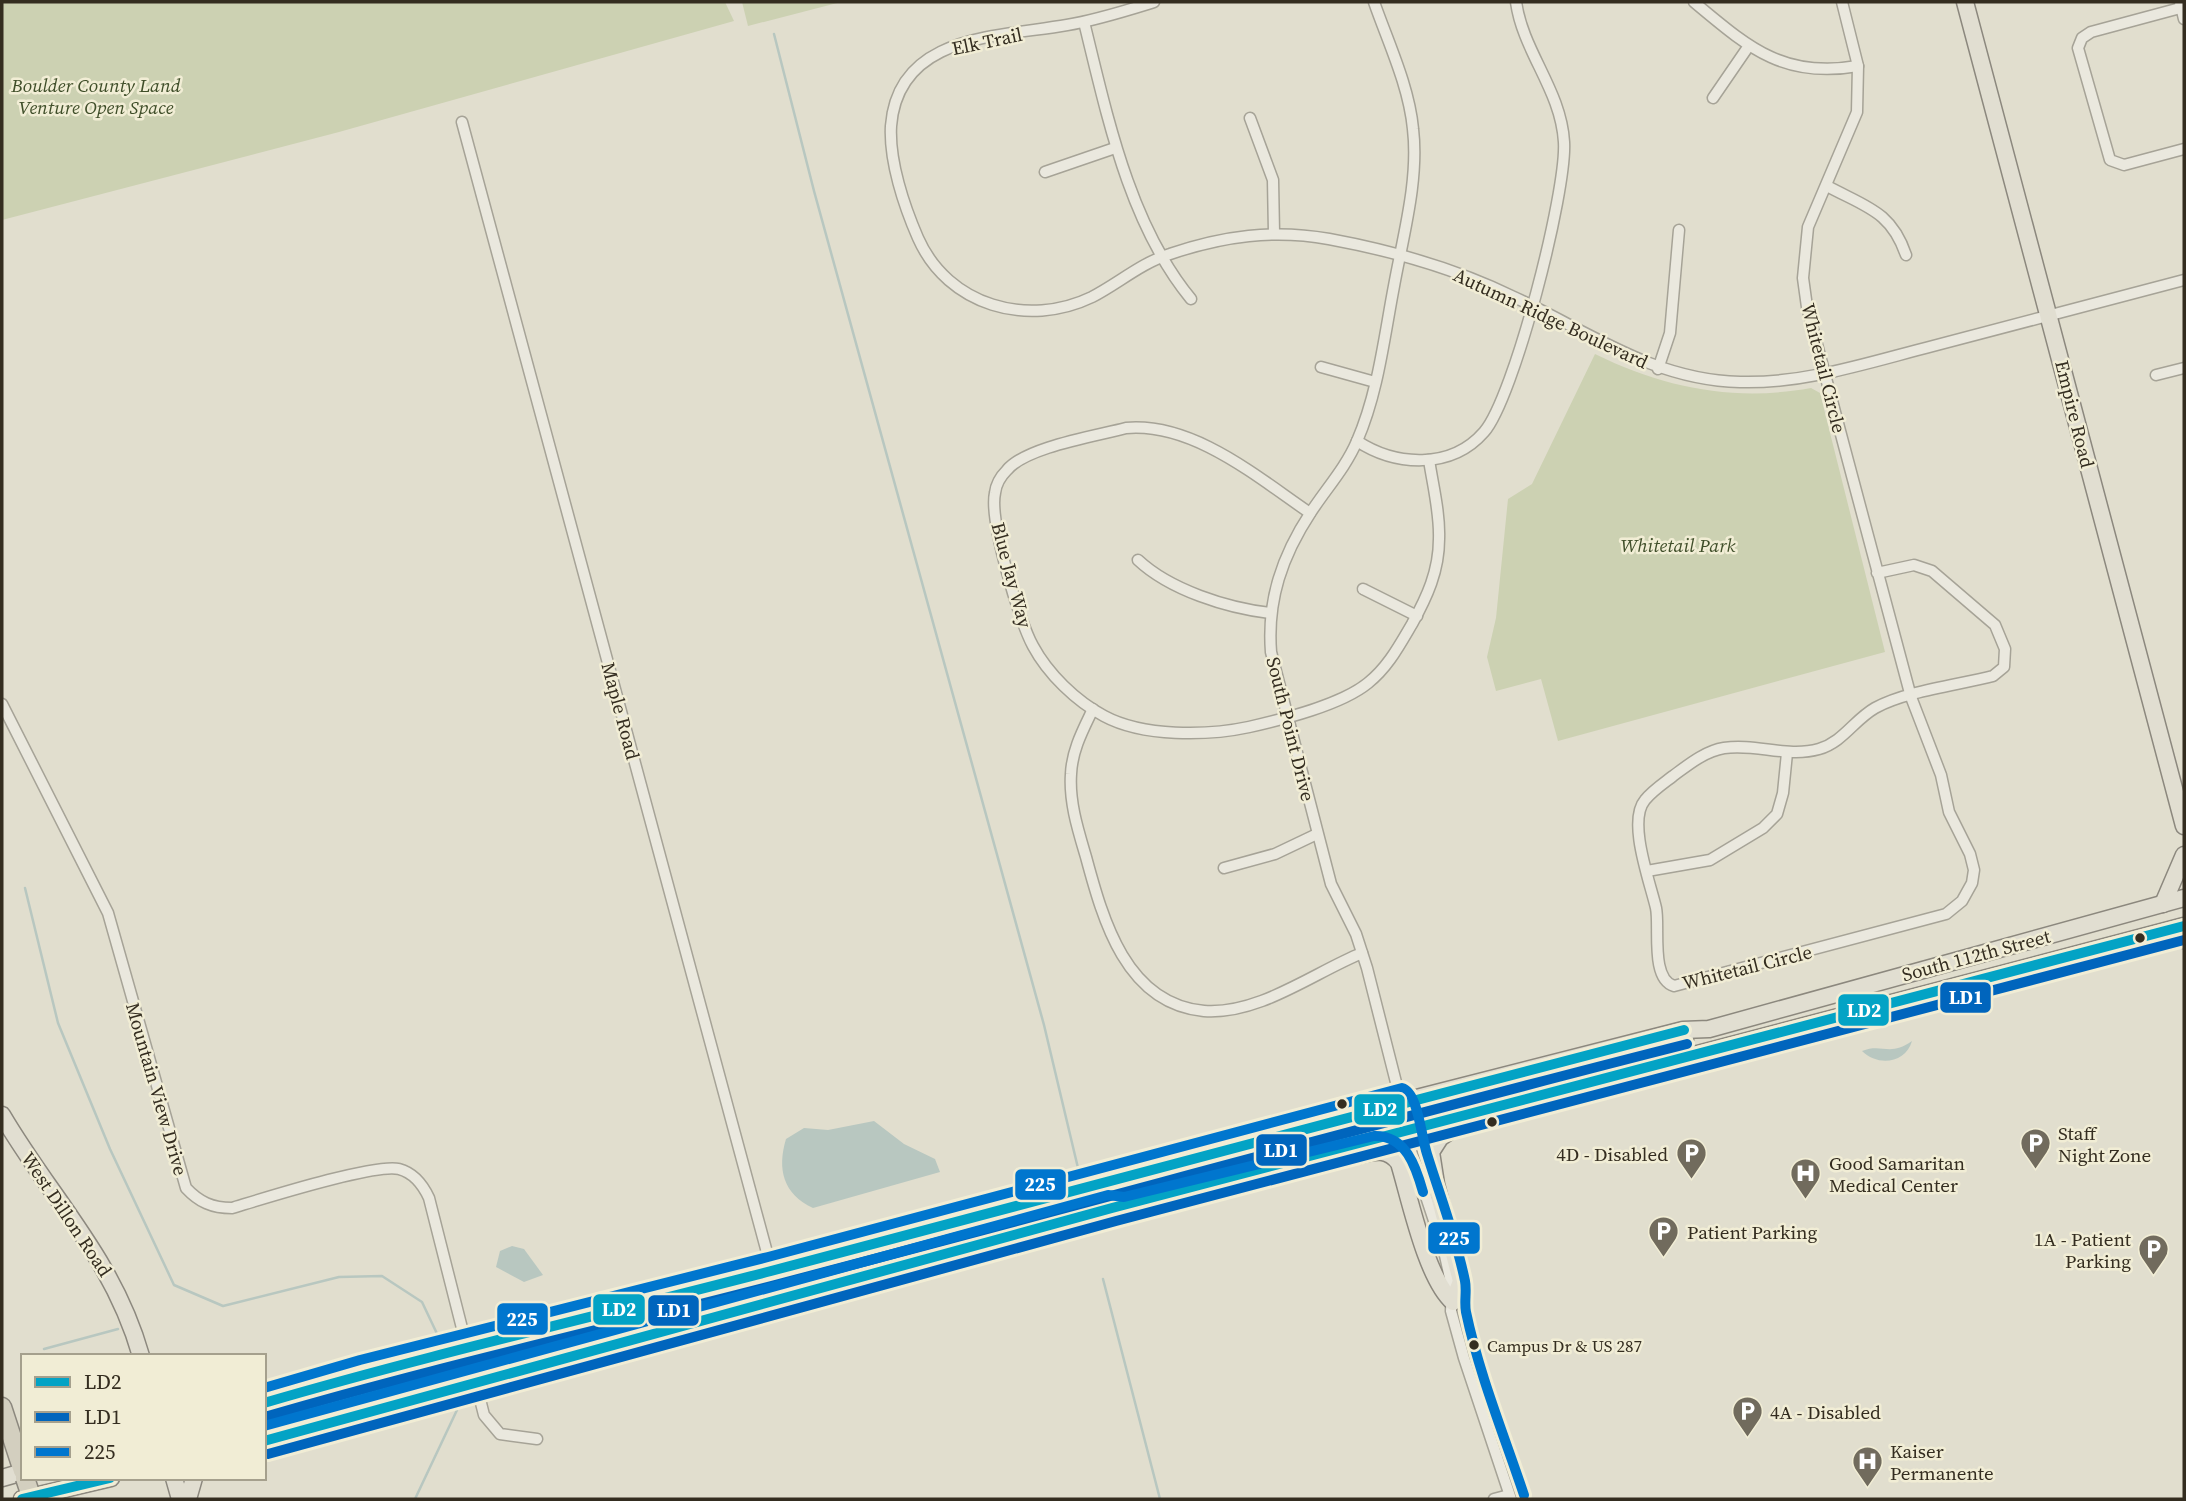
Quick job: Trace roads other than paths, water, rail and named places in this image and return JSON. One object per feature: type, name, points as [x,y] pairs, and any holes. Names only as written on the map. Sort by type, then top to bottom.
[{"type":"highway","points":[[3,1411],[21,1466]]},
{"type":"highway","points":[[26,1480],[32,1499]]},
{"type":"main road","name":"Empire Road","points":[[1965,2],[2184,825]]},
{"type":"main road","points":[[2163,904],[2184,855]]},
{"type":"main road","name":"South 112th Street","points":[[266,1402],[467,1347],[772,1271],[1401,1102],[1683,1030],[1709,1028],[2184,898]]},
{"type":"main road","name":"South 112th Street","points":[[266,1440],[1031,1233],[1112,1208],[1476,1115],[2184,926]]},
{"type":"main road","points":[[2152,934],[2184,940]]},
{"type":"main road","points":[[1405,1133],[1413,1121],[1429,1114],[1632,1057],[1709,1028]]},
{"type":"main road","points":[[1401,1102],[1387,1122],[1136,1193],[1119,1200],[1112,1208],[1123,1212],[1377,1150],[1386,1152],[1399,1163],[1432,1271],[1441,1291],[1452,1301],[1461,1281],[1436,1184],[1432,1152],[1443,1135],[1476,1115]]},
{"type":"main road","name":"West Dillon Road","points":[[2,1115],[106,1268],[131,1321],[140,1354]]},
{"type":"main road","name":"Maple Road","points":[[772,1271],[780,1300]]},
{"type":"main road","points":[[2,1478],[21,1473]]},
{"type":"main road","points":[[22,1499],[103,1480]]},
{"type":"main road","points":[[175,1480],[180,1499]]},
{"type":"main road","points":[[188,1499],[193,1480]]},
{"type":"street","name":"Elk Trail","points":[[1154,2],[1084,22],[966,41],[929,57],[902,87],[891,121],[892,151],[917,236],[935,266],[975,298],[997,307],[1041,312],[1069,306],[1096,295],[1163,256]]},
{"type":"street","points":[[1374,2],[1406,95],[1413,127],[1415,159],[1400,255]]},
{"type":"street","points":[[1357,441],[1385,456],[1409,461],[1429,460],[1469,445],[1492,421],[1506,388],[1551,237],[1564,145],[1556,105],[1528,46],[1516,2]]},
{"type":"street","points":[[1694,2],[1748,47],[1804,67],[1829,71],[1858,66]]},
{"type":"street","name":"Whitetail Circle","points":[[1842,2],[1858,66],[1857,111],[1808,227],[1804,278],[1807,307],[1910,696],[1941,775],[1949,812],[1970,854],[1974,870],[1972,883],[1962,901],[1947,914],[1674,986],[1664,981],[1655,939],[1658,919],[1636,825],[1643,801],[1689,764],[1720,749],[1787,753],[1823,748],[1838,740],[1876,707],[1910,696]]},
{"type":"street","points":[[2184,19],[2182,5],[2091,32],[2082,38],[2078,48],[2110,160],[2124,165],[2184,149]]},
{"type":"street","points":[[1084,22],[1115,148],[1174,278],[1191,299]]},
{"type":"street","points":[[1713,98],[1748,47]]},
{"type":"street","points":[[1251,118],[1273,180],[1274,233]]},
{"type":"street","name":"Maple Road","points":[[462,122],[772,1271]]},
{"type":"street","points":[[1045,172],[1115,148]]},
{"type":"street","points":[[1827,186],[1888,219],[1898,231],[1906,255]]},
{"type":"street","points":[[1658,369],[1672,323],[1674,261],[1679,230]]},
{"type":"street","name":"Autumn Ridge Boulevard","points":[[1163,256],[1222,239],[1274,233],[1316,237],[1400,255],[1438,265],[1531,305],[1619,352],[1658,369],[1699,378],[1738,382],[1786,380],[1824,373],[2184,280]]},
{"type":"street","name":"South Point Drive","points":[[1400,255],[1375,382],[1357,441],[1310,513],[1282,566],[1270,613],[1271,652],[1331,884],[1362,953],[1401,1102],[1405,1133],[1444,1251],[1452,1301],[1451,1311],[1464,1358],[1512,1498]]},
{"type":"street","points":[[1321,367],[1375,382]]},
{"type":"street","points":[[2156,375],[2184,368]]},
{"type":"street","name":"Blue Jay Way","points":[[1310,513],[1225,458],[1184,436],[1163,429],[1126,428],[1034,454],[1009,467],[1000,479],[994,506],[1024,628],[1051,672],[1104,717],[1127,725],[1188,734],[1236,730],[1329,703],[1366,685],[1393,657],[1429,592],[1436,566],[1439,538],[1429,460]]},
{"type":"street","points":[[1138,560],[1181,586],[1215,600],[1270,613]]},
{"type":"street","points":[[1878,573],[1914,565],[1932,571],[1995,625],[2005,649],[2004,667],[1997,674],[1910,696]]},
{"type":"street","points":[[1363,589],[1417,616]]},
{"type":"street","name":"Mountain View Drive","points":[[2,704],[108,913],[186,1188],[201,1202],[219,1208],[232,1208],[381,1168],[409,1173],[424,1187],[429,1198],[484,1415],[493,1429],[508,1438],[537,1439]]},
{"type":"street","points":[[1093,709],[1076,745],[1071,771],[1075,819],[1108,930],[1133,972],[1149,987],[1187,1008],[1230,1010],[1255,1003],[1362,953]]},
{"type":"street","points":[[1647,871],[1710,860],[1763,828],[1777,814],[1783,793],[1787,753]]},
{"type":"street","points":[[1223,868],[1275,854],[1317,834]]},
{"type":"street","points":[[1494,1499],[1512,1498]]},
{"type":"waterway","points":[[774,34],[814,191],[1044,1025],[1078,1168]]},
{"type":"waterway","points":[[25,888],[58,1023],[110,1149],[174,1285],[223,1306],[339,1277],[382,1276],[422,1302],[440,1340]]},
{"type":"waterway","points":[[1103,1279],[1160,1499]]},
{"type":"waterway","points":[[44,1349],[118,1329]]},
{"type":"waterway","points":[[415,1499],[457,1410]]},
{"type":"place","name":"Staff Night Zone","points":[[2035,1171]]},
{"type":"place","name":"4D - Disabled","points":[[1691,1181]]},
{"type":"place","name":"Good Samaritan Medical Center","points":[[1806,1201]]},
{"type":"place","name":"Patient Parking","points":[[1664,1259]]},
{"type":"place","name":"1A - Patient Parking","points":[[2154,1277]]},
{"type":"place","name":"Campus Dr & US 287","points":[[1474,1345]]},
{"type":"place","name":"4A - Disabled","points":[[1747,1439]]},
{"type":"place","name":"Kaiser Permanente","points":[[1867,1489]]},
{"type":"park label","name":"Boulder County Land Venture Open Space","points":[[96,96]]},
{"type":"park label","name":"Whitetail Park","points":[[1678,545]]}]
